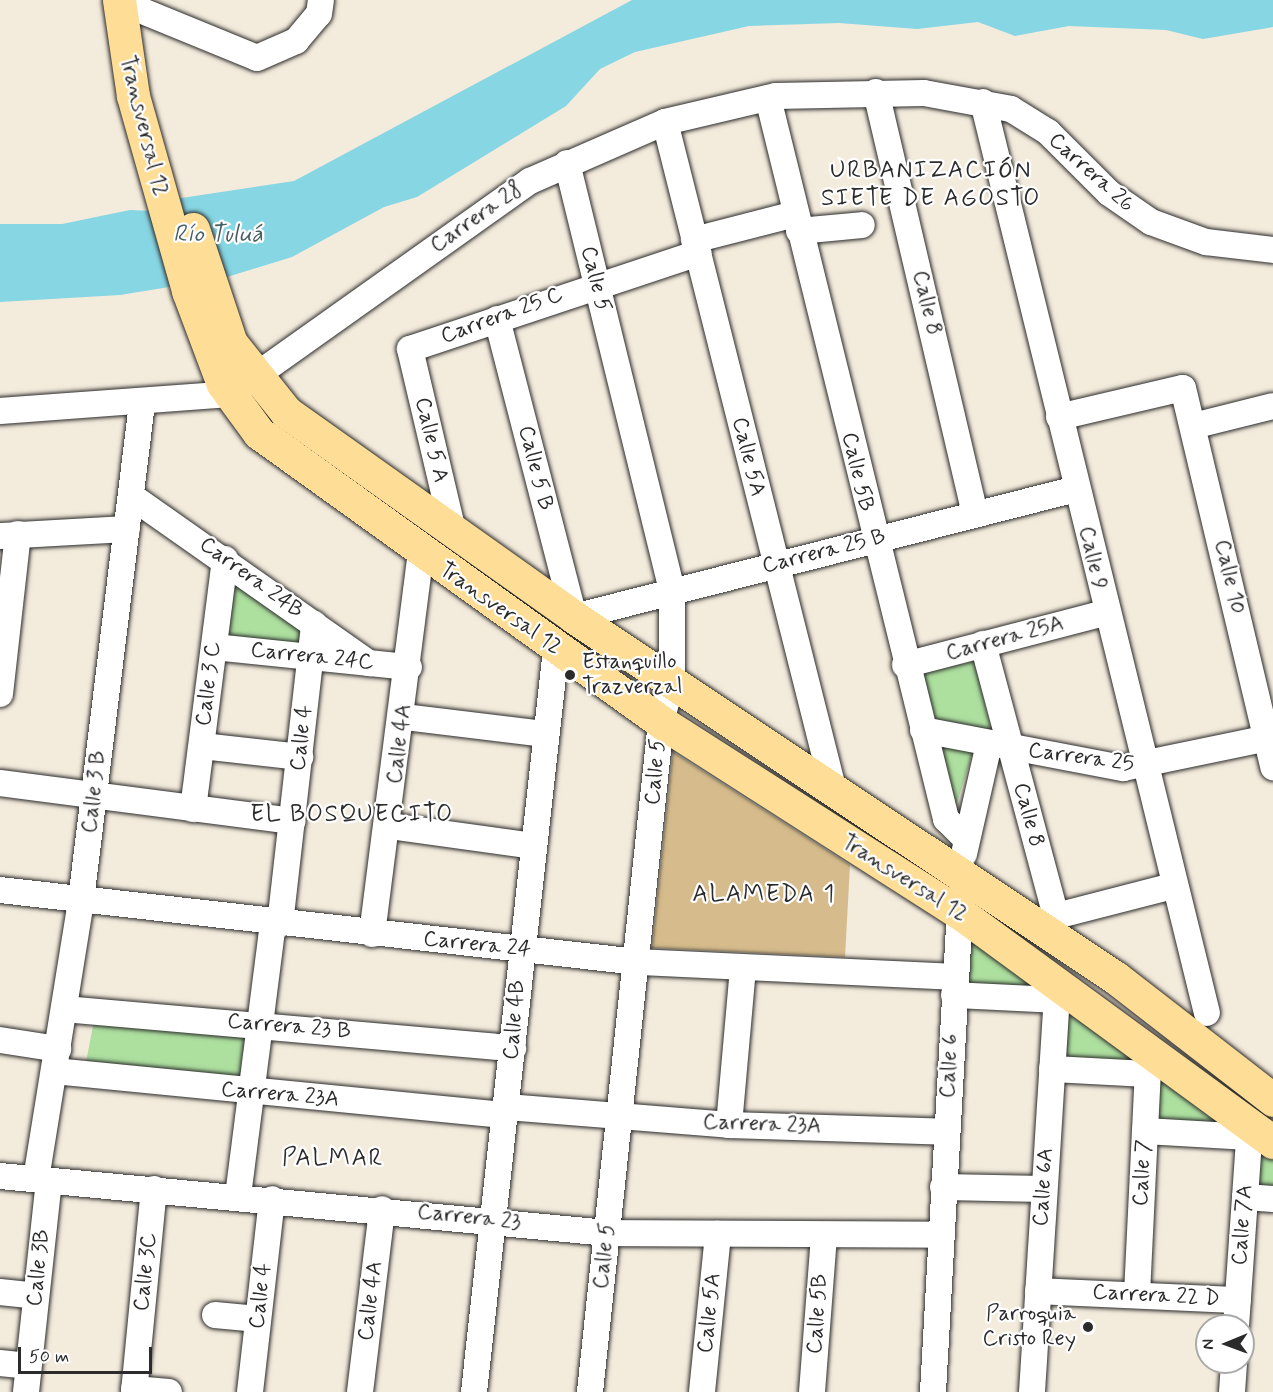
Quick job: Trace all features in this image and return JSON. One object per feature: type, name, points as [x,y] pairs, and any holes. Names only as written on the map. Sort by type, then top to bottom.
[{"type":"main road","name":"Transversal 12","points":[[133,3],[154,93],[168,184],[198,287],[231,343],[243,387],[284,454],[421,554],[661,722],[960,913],[1149,1062],[1257,1134]]},
{"type":"main road","name":"Transversal 12","points":[[243,387],[314,434],[574,617],[1116,978],[1273,1100]]},
{"type":"street","points":[[133,3],[257,58],[296,41],[320,7]]},
{"type":"street","name":"Carrera 28","points":[[243,387],[493,204],[567,163],[665,122],[768,98],[876,92],[983,102]]},
{"type":"street","name":"Calle 8","points":[[876,92],[975,514]]},
{"type":"street","name":"Calle 5B","points":[[768,98],[905,665],[946,819],[964,838]]},
{"type":"street","name":"Carrera 26","points":[[983,102],[1011,109],[1048,132],[1109,193],[1151,222],[1206,242],[1273,250]]},
{"type":"street","name":"Calle 9","points":[[983,102],[1142,768],[1207,1012]]},
{"type":"street","name":"Calle 5A","points":[[665,122],[774,564],[834,792]]},
{"type":"street","name":"Calle 5","points":[[567,163],[672,591],[672,681],[661,722],[638,962],[590,1392]]},
{"type":"street","name":"Carrera 25 C","points":[[410,349],[696,246],[797,222],[862,225]]},
{"type":"street","name":"Calle 5 B","points":[[497,319],[574,617]]},
{"type":"street","name":"Calle 5 A","points":[[410,349],[453,531]]},
{"type":"street","points":[[0,411],[141,404],[243,387]]},
{"type":"street","name":"Calle 10","points":[[1059,417],[1183,388],[1270,737],[1273,767]]},
{"type":"street","name":"Calle 3 B","points":[[43,1180],[56,1060],[81,900],[141,404]]},
{"type":"street","points":[[1193,426],[1273,406]]},
{"type":"street","name":"Carrera 25 B","points":[[574,617],[774,564],[1076,489]]},
{"type":"street","name":"Carrera 24B","points":[[131,496],[225,558],[369,663]]},
{"type":"street","points":[[0,694],[9,535],[127,529]]},
{"type":"street","name":"Calle 4A","points":[[372,934],[404,717],[421,554]]},
{"type":"street","name":"Calle 3 C","points":[[193,809],[225,558]]},
{"type":"street","name":"Carrera 25A","points":[[905,665],[1105,612]]},
{"type":"street","name":"Calle 4","points":[[238,1196],[292,821],[314,624]]},
{"type":"street","name":"Calle 8","points":[[983,644],[1000,746],[1056,916],[1173,886]]},
{"type":"street","name":"Carrera 24C","points":[[214,647],[409,667]]},
{"type":"street","name":"Calle 4B","points":[[474,1392],[495,1221],[522,949],[556,649]]},
{"type":"street","points":[[404,717],[545,734]]},
{"type":"street","name":"Carrera 25","points":[[923,730],[1000,746],[1142,768],[1270,737]]},
{"type":"street","points":[[202,746],[300,757]]},
{"type":"street","name":"Calle 6","points":[[933,1392],[964,838],[1000,746]]},
{"type":"street","points":[[0,783],[292,821]]},
{"type":"street","points":[[389,826],[533,846]]},
{"type":"street","name":"Carrera 24","points":[[0,890],[277,924],[638,962],[955,986],[1057,991]]},
{"type":"street","points":[[729,1125],[743,969]]},
{"type":"street","name":"Calle 6A","points":[[1032,1392],[1057,991]]},
{"type":"street","name":"Carrera 23 B","points":[[64,1009],[262,1023],[513,1048]]},
{"type":"street","name":"Carrera 23A","points":[[0,1040],[56,1060],[252,1093],[729,1125],[946,1132]]},
{"type":"street","points":[[1052,1069],[1149,1062]]},
{"type":"street","name":"Calle 7","points":[[1137,1294],[1149,1062]]},
{"type":"street","points":[[1145,1131],[1257,1134]]},
{"type":"street","name":"Calle 7A","points":[[1237,1314],[1245,1197],[1257,1134]]},
{"type":"street","name":"Carrera 23","points":[[0,1176],[382,1209],[607,1233],[940,1235]]},
{"type":"street","name":"Calle 3B","points":[[26,1392],[36,1296],[43,1180]]},
{"type":"street","points":[[943,1186],[1044,1189]]},
{"type":"street","name":"Calle 3C","points":[[134,1390],[154,1189]]},
{"type":"street","points":[[1245,1197],[1273,1199]]},
{"type":"street","name":"Calle 4","points":[[250,1392],[272,1199]]},
{"type":"street","name":"Calle 4A","points":[[360,1392],[382,1209]]},
{"type":"street","name":"Calle 5A","points":[[702,1392],[718,1234]]},
{"type":"street","name":"Calle 5B","points":[[812,1392],[824,1236]]},
{"type":"street","name":"Carrera 22 D","points":[[1038,1290],[1238,1299]]},
{"type":"street","points":[[0,1292],[36,1296]]},
{"type":"street","points":[[215,1315],[258,1319]]},
{"type":"street","points":[[0,1363],[28,1366]]},
{"type":"street","points":[[1232,1392],[1233,1374]]},
{"type":"street","points":[[134,1390],[169,1392]]},
{"type":"green space","points":[[235,581],[306,628],[304,650],[225,642]]},
{"type":"green space","points":[[975,661],[992,734],[928,721],[917,674]]},
{"type":"green space","points":[[937,746],[973,752],[955,809]]},
{"type":"green space","points":[[966,930],[1051,991],[962,989]]},
{"type":"green space","points":[[1064,1003],[1140,1054],[1140,1066],[1062,1061]]},
{"type":"green space","points":[[94,1021],[250,1035],[246,1082],[85,1067]]},
{"type":"green space","points":[[1156,1067],[1242,1131],[1153,1124]]},
{"type":"green space","points":[[1259,1143],[1273,1153],[1273,1190],[1256,1189]]},
{"type":"water","name":"Río Tuluá","points":[[632,0],[1273,0],[1273,27],[1203,39],[1166,30],[1069,26],[1015,36],[978,22],[917,29],[839,23],[749,26],[635,52],[600,69],[566,106],[417,197],[384,207],[292,257],[224,278],[120,295],[0,302],[0,224],[62,224],[130,210],[153,211],[175,199],[294,181]]},
{"type":"building","points":[[673,752],[850,865],[845,957],[652,948]]},
{"type":"place","name":"Estanquillo Trazverzal","points":[[570,675]]},
{"type":"place","name":"Parroquia Cristo Rey","points":[[1088,1327]]},
{"type":"district","name":"URBANIZACIÓN SIETE DE AGOSTO","points":[[931,185]]},
{"type":"district","name":"EL BOSQUECITO","points":[[352,815]]},
{"type":"district","name":"ALAMEDA 1","points":[[764,895]]},
{"type":"district","name":"PALMAR","points":[[333,1159]]}]
